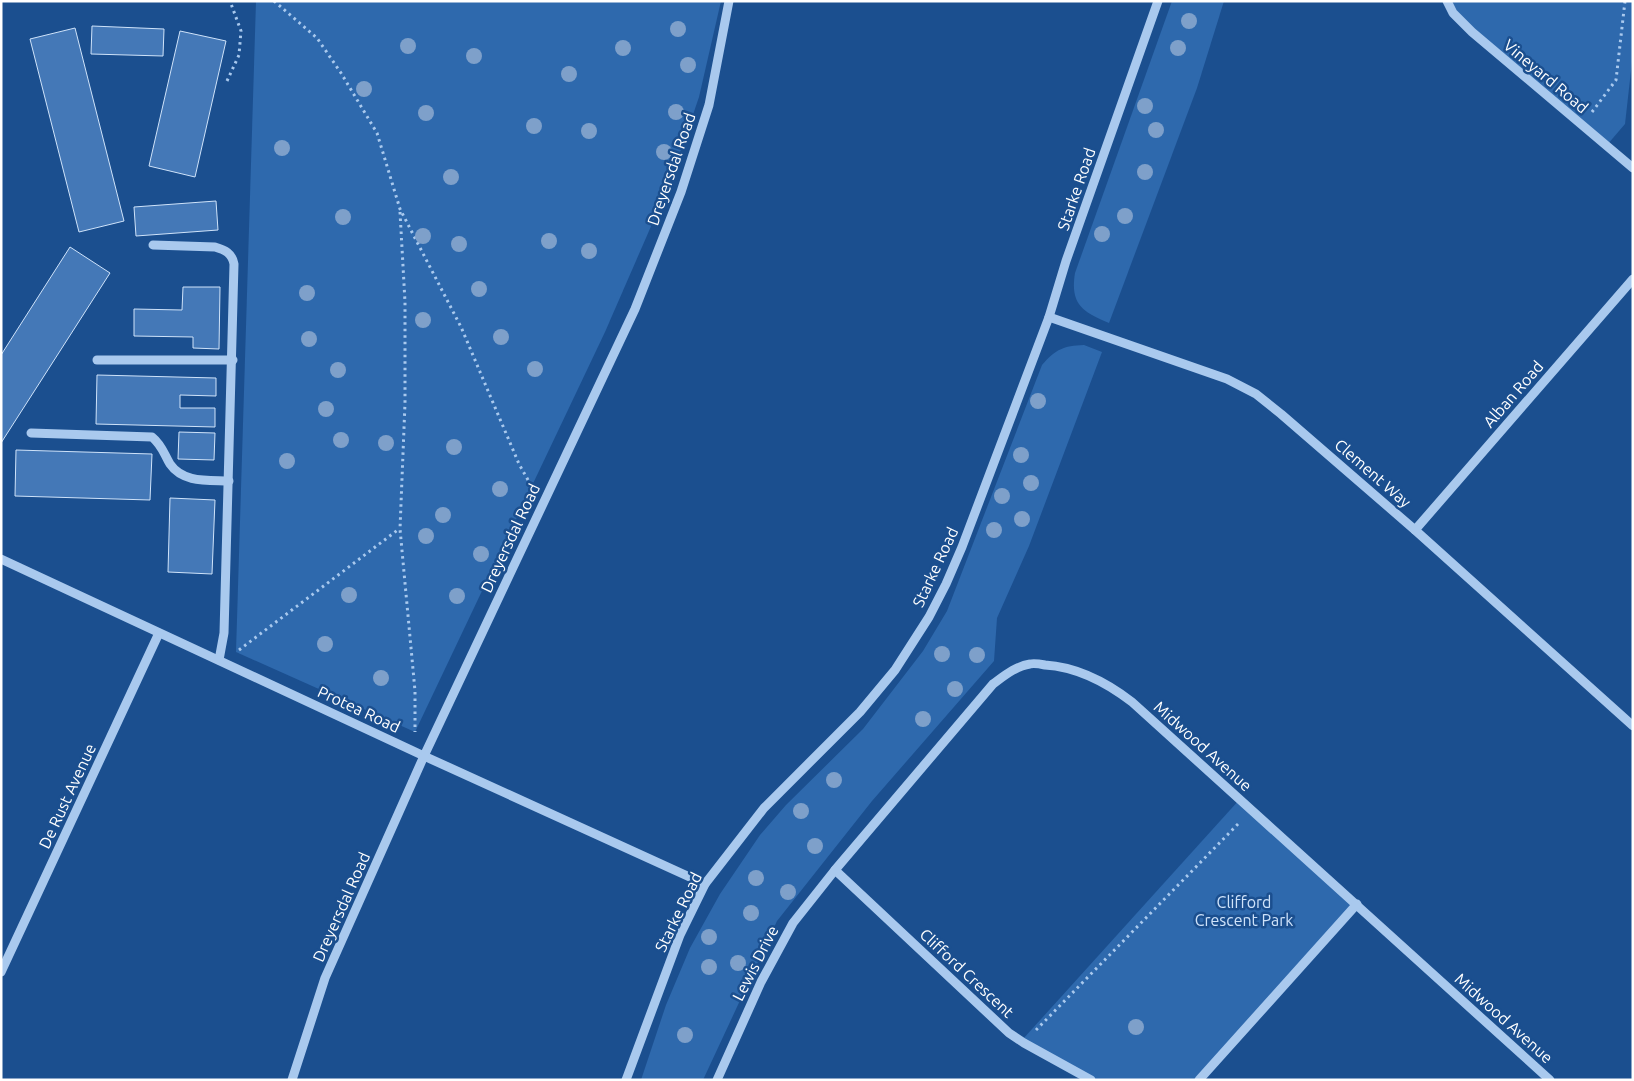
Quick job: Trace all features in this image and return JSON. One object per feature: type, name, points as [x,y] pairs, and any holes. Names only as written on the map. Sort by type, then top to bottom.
[{"type":"street","name":"Dreyersdal Road","points":[[292,1080],[325,978],[424,756],[635,309],[681,192],[709,105],[729,1]]},
{"type":"street","name":"Starke Road","points":[[626,1080],[680,935],[705,884],[764,808],[860,712],[910,648],[946,584],[962,547],[1049,317],[1066,261],[1158,1]]},
{"type":"street","name":"Vineyard Road","points":[[1447,1],[1453,12],[1466,27],[1633,168]]},
{"type":"street","points":[[153,245],[215,247],[223,250],[233,259],[234,264],[233,360],[224,633],[219,660]]},
{"type":"street","name":"Alban Road","points":[[1415,530],[1633,279]]},
{"type":"street","name":"Clement Way","points":[[1049,317],[1227,379],[1256,394],[1415,530],[1633,726]]},
{"type":"street","points":[[97,360],[233,360]]},
{"type":"street","points":[[31,433],[152,437],[162,447],[170,464],[183,477],[229,481]]},
{"type":"street","name":"Protea Road","points":[[1,559],[424,756],[705,884]]},
{"type":"street","name":"De Rust Avenue","points":[[1,972],[159,632]]},
{"type":"street","name":"Midwood Avenue","points":[[835,870],[993,684],[1009,672],[1030,664],[1058,666],[1090,675],[1112,686],[1132,702],[1550,1080]]},
{"type":"street","name":"Clifford Crescent","points":[[835,870],[1009,1034],[1091,1080]]},
{"type":"street","name":"Lewis Drive","points":[[717,1080],[761,982],[793,923],[835,870]]},
{"type":"street","points":[[1199,1080],[1357,904]]},
{"type":"path","points":[[227,81],[239,55],[241,31],[230,1]]},
{"type":"path","points":[[274,1],[317,38],[341,73],[377,133],[400,209],[461,326],[519,464],[542,506]]},
{"type":"path","points":[[1582,126],[1616,80],[1625,1]]},
{"type":"path","points":[[400,209],[405,302],[405,403],[400,529],[415,691],[415,732],[424,756]]},
{"type":"path","points":[[219,660],[236,652],[400,529]]},
{"type":"path","points":[[1024,1043],[1251,810]]},
{"type":"green space","points":[[256,1],[721,1],[699,97],[669,185],[605,332],[415,732],[236,652]]},
{"type":"green space","points":[[1172,1],[1224,1],[1197,88],[1109,323],[1085,311],[1080,306],[1074,292],[1075,273]]},
{"type":"green space","points":[[1450,1],[1633,1],[1633,53],[1625,124],[1607,145],[1461,19]]},
{"type":"green space","points":[[1084,345],[1102,352],[1029,546],[997,618],[994,661],[872,801],[777,921],[703,1080],[641,1080],[666,1005],[690,948],[720,894],[760,835],[786,805],[863,729],[923,651],[947,611],[1042,365],[1060,349]]},
{"type":"green space","name":"Clifford Crescent Park","points":[[1240,799],[1357,904],[1196,1080],[1095,1080],[1023,1039]]},
{"type":"building","points":[[92,26],[164,29],[163,56],[91,54]]},
{"type":"building","points":[[75,28],[124,221],[79,232],[30,39]]},
{"type":"building","points":[[180,31],[226,41],[195,177],[149,166]]},
{"type":"building","points":[[216,201],[218,230],[136,236],[134,207]]},
{"type":"building","points":[[70,247],[110,273],[1,443],[1,355]]},
{"type":"building","points":[[183,287],[220,287],[219,349],[193,348],[193,337],[134,336],[134,309],[182,310]]},
{"type":"building","points":[[97,375],[216,378],[216,396],[180,395],[180,408],[215,408],[215,427],[96,424]]},
{"type":"building","points":[[179,432],[215,433],[214,460],[178,459]]},
{"type":"building","points":[[16,450],[152,454],[150,500],[15,496]]},
{"type":"building","points":[[170,498],[215,500],[212,574],[168,572]]}]
